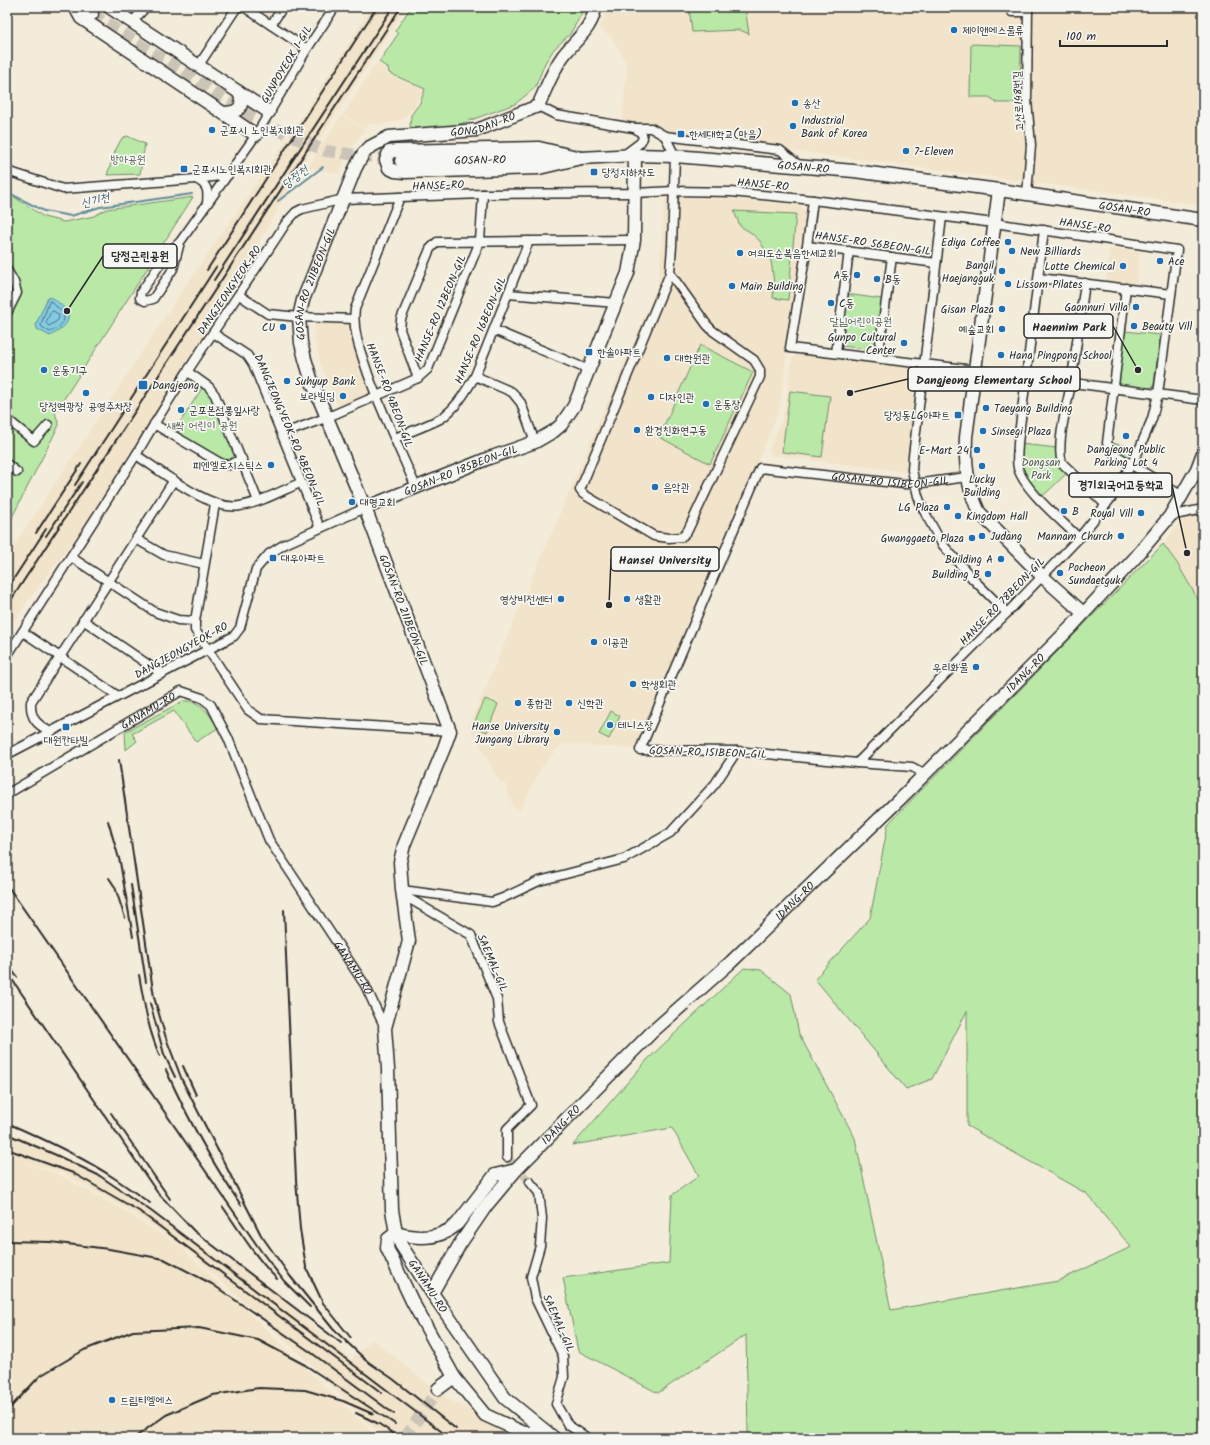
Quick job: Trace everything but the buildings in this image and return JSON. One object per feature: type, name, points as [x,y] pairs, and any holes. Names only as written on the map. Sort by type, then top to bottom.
[{"type":"street","points":[[75,7],[81,18],[256,135]]},
{"type":"street","points":[[110,7],[270,112]]},
{"type":"street","points":[[132,22],[146,7]]},
{"type":"street","points":[[199,65],[237,7]]},
{"type":"street","points":[[244,7],[307,49]]},
{"type":"street","points":[[271,25],[283,7]]},
{"type":"street","name":"GUNPOYEOK 1-GIL","points":[[180,242],[256,135],[307,49],[335,7]]},
{"type":"street","points":[[595,7],[590,24],[563,56],[538,106],[556,115],[634,128],[651,128],[665,136],[780,150],[800,166]]},
{"type":"street","points":[[1012,12],[1028,10]]},
{"type":"street","name":"고산로148번길","points":[[1027,194],[1031,145],[1027,100],[1028,10]]},
{"type":"street","points":[[223,113],[231,113],[240,108],[242,102],[240,92]]},
{"type":"street","name":"GONGDAN-RO","points":[[344,198],[363,154],[379,141],[388,137],[477,130],[538,106]]},
{"type":"street","points":[[629,156],[643,138],[642,134],[634,128]]},
{"type":"street","points":[[665,136],[675,156],[670,272],[580,490],[583,494],[653,535],[669,538],[682,537],[688,530],[760,377],[760,370],[754,360],[713,332],[670,272]]},
{"type":"street","points":[[539,148],[581,158],[539,168],[405,172],[395,171],[389,168],[386,160],[390,152],[396,151],[539,148]]},
{"type":"street","name":"GOSAN-RO 185BEON-GIL","points":[[365,508],[489,458],[535,442],[554,431],[569,414],[589,370],[628,273],[634,240],[635,193],[629,156]]},
{"type":"street","name":"GOSAN-RO","points":[[401,161],[675,156],[854,171],[1027,194],[1203,220]]},
{"type":"street","points":[[7,171],[63,188],[196,179],[228,175]]},
{"type":"street","points":[[196,179],[204,183],[208,191],[207,205]]},
{"type":"street","points":[[998,190],[966,437],[965,464],[967,477],[974,503],[979,512],[1042,576],[1083,613]]},
{"type":"street","name":"HANSE-RO","points":[[344,198],[674,191],[731,192],[813,200],[994,223],[1177,250]]},
{"type":"street","name":"HANSE-RO 12BEON-GIL","points":[[282,434],[376,397],[418,378],[428,369],[480,241],[483,194]]},
{"type":"street","name":"HANSE-RO 4BEON-GIL","points":[[400,197],[355,309],[354,319],[358,345],[376,397],[416,487]]},
{"type":"street","name":"DANGJEONGYEOK-RO","points":[[7,656],[136,455],[154,424],[286,223],[296,212],[302,209],[344,198]]},
{"type":"street","name":"GOSAN-RO 211BEON-GIL","points":[[344,198],[303,300],[299,317],[301,343],[312,382],[365,508],[450,731]]},
{"type":"street","points":[[813,200],[790,348],[1071,382],[1203,400]]},
{"type":"street","name":"HANSE-RO 56BEON-GIL","points":[[942,217],[912,470],[923,509],[942,544],[973,579],[1008,613]]},
{"type":"street","points":[[1044,230],[1018,443],[1018,468],[1026,485],[1032,492],[1079,538]]},
{"type":"street","points":[[418,378],[400,330],[401,319],[430,249],[437,242],[634,240]]},
{"type":"street","name":"HANSE-RO 16BEON-GIL","points":[[394,438],[441,418],[453,408],[463,396],[475,376],[529,241]]},
{"type":"street","points":[[180,242],[172,269],[153,299],[145,301],[140,298],[141,292],[167,254],[180,242]]},
{"type":"street","name":"HANSE-RO 56BEON-GIL","points":[[807,246],[936,263]]},
{"type":"street","name":"HANSE-RO 78BEON-GIL","points":[[857,763],[1008,613],[1079,538],[1116,492],[1150,426],[1158,394],[1177,250]]},
{"type":"street","points":[[836,353],[849,252]]},
{"type":"street","points":[[878,358],[892,257]]},
{"type":"street","points":[[7,270],[14,282],[17,293],[7,313]]},
{"type":"street","points":[[1039,278],[1171,294]]},
{"type":"street","points":[[1085,283],[1062,436],[1061,457],[1062,463],[1106,505]]},
{"type":"street","points":[[1126,288],[1107,443],[1112,452],[1182,496]]},
{"type":"street","points":[[239,294],[268,314],[354,319]]},
{"type":"street","points":[[508,294],[616,303]]},
{"type":"street","points":[[494,330],[589,370]]},
{"type":"street","name":"DANGJEONGYEOK-RO 4BEON-GIL","points":[[213,333],[247,355],[253,364],[282,434],[300,483],[320,528]]},
{"type":"street","points":[[188,372],[209,387],[215,395],[258,501]]},
{"type":"street","points":[[475,376],[512,392],[521,402],[535,442]]},
{"type":"street","points":[[7,419],[34,441],[48,425]]},
{"type":"street","points":[[154,424],[222,464],[229,465],[242,459]]},
{"type":"street","name":"IDANG-RO","points":[[432,1293],[460,1244],[486,1206],[516,1170],[652,1032],[731,962],[975,725],[1083,613],[1135,558],[1170,516],[1197,469],[1203,453]]},
{"type":"street","points":[[136,455],[202,498],[215,504],[226,506],[239,507],[258,501],[300,483]]},
{"type":"street","points":[[7,464],[17,472]]},
{"type":"street","name":"GOSAN-RO 151BEON-GIL","points":[[925,774],[912,767],[737,751],[640,750],[760,468],[915,484],[967,477]]},
{"type":"street","points":[[50,732],[37,723],[30,712],[31,702],[174,480]]},
{"type":"street","points":[[215,504],[204,564],[195,630],[248,710],[261,719],[450,731],[404,845],[400,862],[408,941],[385,1028]]},
{"type":"street","name":"DANGJEONGYEOK-RO","points":[[7,752],[10,753],[234,636],[240,628],[256,569],[269,554],[285,544],[365,508]]},
{"type":"street","points":[[1170,516],[1203,509]]},
{"type":"street","points":[[136,539],[164,554],[204,564]]},
{"type":"street","points":[[71,557],[155,612],[178,620],[195,622]]},
{"type":"street","points":[[83,620],[162,674]]},
{"type":"street","points":[[23,632],[118,696]]},
{"type":"street","name":"GANAMU-RO","points":[[7,794],[181,691],[202,698],[211,705],[228,738],[269,840],[366,985],[385,1028],[388,1069],[392,1210],[396,1234],[401,1245],[432,1293],[505,1398],[550,1435]]},
{"type":"street","points":[[402,893],[492,902],[539,881],[624,859],[670,833],[715,784],[737,751]]},
{"type":"street","name":"SAEMAL-GIL","points":[[402,893],[471,935],[497,999],[499,1022],[531,1105],[507,1129],[507,1157]]},
{"type":"street","points":[[516,1170],[495,1175],[450,1231],[437,1236],[422,1237],[396,1234],[388,1239],[387,1248],[412,1301],[454,1377],[484,1415],[524,1433],[550,1435]]},
{"type":"street","name":"SAEMAL-GIL","points":[[530,1182],[539,1193],[542,1218],[540,1246],[531,1277],[535,1298],[563,1356],[564,1377],[556,1404],[568,1424],[588,1438]]},
{"type":"street","points":[[438,1389],[454,1377]]},
{"type":"shaded area","points":[[372,7],[406,7],[297,174],[203,343],[96,510],[28,601],[7,633],[7,556],[188,282],[283,145]]},
{"type":"shaded area","points":[[608,7],[1203,7],[1203,205],[666,134],[663,127],[624,122],[622,119],[627,64],[611,37],[599,28]]},
{"type":"shaded area","points":[[376,63],[386,69],[387,74],[423,89],[416,105],[404,119],[389,123],[368,125],[366,129],[343,115]]},
{"type":"shaded area","points":[[343,116],[365,130],[345,156],[340,174],[309,168],[309,165],[340,117]]},
{"type":"shaded area","points":[[665,197],[752,200],[800,205],[805,211],[779,411],[636,749],[566,744],[559,747],[541,768],[520,811],[513,807],[505,784],[500,782],[469,726],[658,284]]},
{"type":"shaded area","name":"Lotte Chemical","points":[[1110,248],[1140,252],[1136,285],[1106,281]]},
{"type":"shaded area","points":[[318,321],[346,322],[350,324],[355,346],[373,393],[371,397],[344,407],[337,404],[322,368],[314,337],[314,325]]},
{"type":"shaded area","points":[[801,352],[913,366],[916,372],[909,450],[909,470],[906,472],[771,455],[769,450],[784,414],[792,358]]},
{"type":"shaded area","points":[[1203,514],[1203,608],[1177,563],[1163,544],[1183,517]]},
{"type":"shaded area","points":[[7,1131],[49,1149],[93,1172],[195,1243],[258,1277],[351,1359],[373,1339],[441,1395],[525,1438],[389,1438],[367,1423],[309,1363],[191,1253],[140,1217],[63,1173],[21,1162],[58,1174],[118,1207],[180,1246],[378,1438],[7,1438]]},
{"type":"green space","points":[[411,7],[583,7],[581,15],[570,34],[554,49],[545,63],[535,88],[515,104],[452,127],[410,128],[411,115],[420,103],[425,89],[389,73],[388,68],[379,62],[398,34],[395,31]]},
{"type":"green space","points":[[689,7],[745,7],[749,34],[740,30],[692,32]]},
{"type":"green space","points":[[971,44],[1021,46],[1020,100],[1018,103],[996,103],[989,97],[970,97]]},
{"type":"green space","name":"방아공원","points":[[127,136],[145,144],[140,174],[107,175],[116,149],[122,138]]},
{"type":"green space","points":[[7,192],[44,217],[64,222],[94,216],[107,209],[193,197],[55,413],[59,425],[7,527]]},
{"type":"green space","points":[[734,211],[796,214],[788,300],[773,298],[774,283],[771,261],[760,241],[740,226]]},
{"type":"green space","name":"달님어린이공원","points":[[846,294],[882,299],[876,347],[872,350],[843,346],[840,343]]},
{"type":"green space","points":[[1125,331],[1160,335],[1154,385],[1149,389],[1123,386],[1119,382]]},
{"type":"green space","name":"운동장","points":[[700,345],[753,372],[710,464],[659,437]]},
{"type":"green space","name":"새싹 어린이 공원","points":[[202,388],[213,397],[236,458],[229,461],[219,459],[179,434],[177,427]]},
{"type":"green space","points":[[790,391],[830,396],[822,457],[782,452]]},
{"type":"green space","points":[[1111,443],[1135,447],[1127,461],[1117,453]]},
{"type":"green space","name":"Dongsan Park","points":[[1021,444],[1057,448],[1068,472],[1041,498],[1028,484],[1019,463]]},
{"type":"green space","points":[[1163,544],[1177,563],[1203,608],[1203,1438],[754,1438],[748,1433],[746,1335],[658,1393],[578,1351],[563,1278],[669,1263],[672,1195],[699,1176],[672,1128],[573,1145],[647,1060],[744,968],[761,970],[791,994],[799,1034],[855,1138],[891,1310],[1058,1281],[1131,1247],[1087,1194],[967,1126],[967,1011],[932,1079],[906,1089],[815,979],[870,918],[888,824]]},
{"type":"green space","points":[[485,699],[498,704],[487,732],[473,726]]},
{"type":"green space","points":[[183,701],[190,701],[200,705],[208,713],[218,728],[196,742],[174,711],[132,734],[137,741],[126,750],[125,732]]},
{"type":"green space","name":"테니스장","points":[[611,711],[620,716],[609,739],[599,734]]},
{"type":"water","points":[[48,297],[55,299],[62,306],[67,312],[68,317],[65,325],[50,336],[37,329],[36,324]]},
{"type":"waterway","name":"당정천","points":[[278,201],[323,167]]},
{"type":"waterway","name":"신기천","points":[[7,192],[44,211],[71,216],[100,207],[192,194]]},
{"type":"tunnel","points":[[92,14],[266,125],[326,151],[401,161]]},
{"type":"tunnel","points":[[507,1157],[530,1182]]},
{"type":"tunnel","points":[[405,1438],[438,1389]]},
{"type":"railway","points":[[207,270],[377,7]]},
{"type":"railway","points":[[214,280],[393,7]]},
{"type":"railway","points":[[7,606],[401,7]]},
{"type":"railway","points":[[75,485],[216,267]]},
{"type":"railway","points":[[36,533],[81,464]]},
{"type":"railway","points":[[46,536],[82,482]]},
{"type":"railway","points":[[7,589],[46,529]]},
{"type":"railway","points":[[119,760],[154,997],[166,1038],[182,1080],[261,1235],[290,1276],[333,1329],[368,1362]]},
{"type":"railway","points":[[108,821],[120,862],[133,937]]},
{"type":"railway","points":[[109,878],[115,887],[125,918]]},
{"type":"railway","points":[[7,885],[261,1251],[284,1281],[310,1307]]},
{"type":"railway","points":[[131,885],[146,982]]},
{"type":"railway","points":[[284,910],[296,1180],[300,1229],[306,1267],[323,1303],[351,1338]]},
{"type":"railway","points":[[7,963],[17,977]]},
{"type":"railway","points":[[7,972],[157,1192],[194,1231],[341,1343]]},
{"type":"railway","points":[[139,975],[149,1026],[160,1056]]},
{"type":"railway","points":[[150,1003],[164,1054],[175,1077]]},
{"type":"railway","points":[[183,1066],[196,1095]]},
{"type":"railway","points":[[166,1070],[200,1139],[241,1205]]},
{"type":"railway","points":[[111,1113],[170,1199]]},
{"type":"railway","points":[[7,1123],[89,1162],[150,1203]]},
{"type":"railway","points":[[7,1134],[100,1176],[151,1211],[450,1438]]},
{"type":"railway","points":[[7,1149],[73,1173],[139,1211],[382,1393]]},
{"type":"railway","points":[[223,1207],[255,1254],[277,1279]]},
{"type":"railway","points":[[7,1241],[50,1242],[109,1249],[164,1259],[212,1284],[309,1351],[394,1414]]},
{"type":"railway","points":[[7,1411],[40,1376],[84,1350],[133,1331],[199,1328],[258,1340],[305,1365],[395,1424]]},
{"type":"railway","points":[[364,1359],[393,1379],[456,1429]]},
{"type":"railway","points":[[134,1438],[166,1415],[213,1395],[259,1388],[305,1390],[343,1401],[373,1414]]},
{"type":"railway","points":[[356,1413],[379,1424],[400,1438]]},
{"type":"place","name":"제이앤에스물류","points":[[954,30]]},
{"type":"place","name":"송산","points":[[795,103]]},
{"type":"place","name":"Industrial Bank of Korea","points":[[793,126]]},
{"type":"place","name":"군포시 노인복지회관","points":[[212,130]]},
{"type":"place","name":"한세대학교(마을)","points":[[681,134]]},
{"type":"place","name":"7-Eleven","points":[[906,151]]},
{"type":"place","name":"군포시노인복지회관","points":[[184,169]]},
{"type":"place","name":"당정지하차도","points":[[594,172]]},
{"type":"place","name":"Ediya Coffee","points":[[1008,242]]},
{"type":"place","name":"New Billiards","points":[[1012,251]]},
{"type":"place","name":"여의도순복음한세교회","points":[[740,253]]},
{"type":"place","name":"Ace","points":[[1160,261]]},
{"type":"place","name":"Lotte Chemical","points":[[1123,266]]},
{"type":"place","name":"Bangil Haejangguk","points":[[1002,271]]},
{"type":"place","name":"A동","points":[[857,275]]},
{"type":"place","name":"B동","points":[[877,279]]},
{"type":"place","name":"Lissom Pilates","points":[[1008,284]]},
{"type":"place","name":"Main Building","points":[[732,286]]},
{"type":"place","name":"C동","points":[[831,303]]},
{"type":"place","name":"Gaonnuri Villa","points":[[1136,307]]},
{"type":"place","name":"Gisan Plaza","points":[[1002,309]]},
{"type":"place","name":"당정근린공원","points":[[67,311]]},
{"type":"place","name":"Beauty Vill","points":[[1134,326]]},
{"type":"place","name":"CU","points":[[283,327]]},
{"type":"place","name":"예숲교회","points":[[1002,329]]},
{"type":"place","name":"Gunpo Cultural Center","points":[[904,343]]},
{"type":"place","name":"한솔아파트","points":[[589,352]]},
{"type":"place","name":"Hana Pingpong School","points":[[1001,355]]},
{"type":"place","name":"대학원관","points":[[667,358]]},
{"type":"place","name":"운동기구","points":[[44,370]]},
{"type":"place","name":"Haennim Park","points":[[1138,370]]},
{"type":"place","name":"Suhyup Bank","points":[[287,381]]},
{"type":"place","name":"Dangjeong","points":[[143,385]]},
{"type":"place","name":"당정역광장 공영주차장","points":[[86,393]]},
{"type":"place","name":"Dangjeong Elementary School","points":[[850,393]]},
{"type":"place","name":"보라빌딩","points":[[343,396]]},
{"type":"place","name":"디자인관","points":[[651,397]]},
{"type":"place","name":"운동장","points":[[706,404]]},
{"type":"place","name":"Taeyang Building","points":[[986,408]]},
{"type":"place","name":"군포본점뽕잎사랑","points":[[181,410]]},
{"type":"place","name":"당정동LG아파트","points":[[958,415]]},
{"type":"place","name":"환경친화연구동","points":[[637,430]]},
{"type":"place","name":"Sinsegi Plaza","points":[[983,431]]},
{"type":"place","name":"Dangjeong Public Parking Lot 4","points":[[1126,436]]},
{"type":"place","name":"E-Mart 24","points":[[977,450]]},
{"type":"place","name":"피엔엘로지스틱스","points":[[271,465]]},
{"type":"place","name":"Lucky Building","points":[[982,466]]},
{"type":"place","name":"음악관","points":[[655,487]]},
{"type":"place","name":"대명교회","points":[[352,502]]},
{"type":"place","name":"LG Plaza","points":[[947,507]]},
{"type":"place","name":"B","points":[[1064,511]]},
{"type":"place","name":"Royal Vill","points":[[1141,513]]},
{"type":"place","name":"Kingdom Hall","points":[[958,516]]},
{"type":"place","name":"Judang","points":[[982,536]]},
{"type":"place","name":"Mannam Church","points":[[1121,536]]},
{"type":"place","name":"Gwanggaeto Plaza","points":[[972,538]]},
{"type":"place","name":"경기외국어고등학교","points":[[1187,553]]},
{"type":"place","name":"대우아파트","points":[[273,558]]},
{"type":"place","name":"Building A","points":[[1001,559]]},
{"type":"place","name":"Pocheon Sundaetguk","points":[[1060,573]]},
{"type":"place","name":"Building B","points":[[988,574]]},
{"type":"place","name":"영상비전센터","points":[[561,599]]},
{"type":"place","name":"생활관","points":[[627,599]]},
{"type":"place","name":"Hansei University","points":[[609,605]]},
{"type":"place","name":"이공관","points":[[594,642]]},
{"type":"place","name":"우리화물","points":[[976,667]]},
{"type":"place","name":"학생회관","points":[[633,684]]},
{"type":"place","name":"종합관","points":[[518,703]]},
{"type":"place","name":"신학관","points":[[569,703]]},
{"type":"place","name":"테니스장","points":[[610,725]]},
{"type":"place","name":"대원칸타빌","points":[[66,727]]},
{"type":"place","name":"Hanse University Jungang Library","points":[[557,732]]},
{"type":"place","name":"드림티엘에스","points":[[112,1400]]}]
